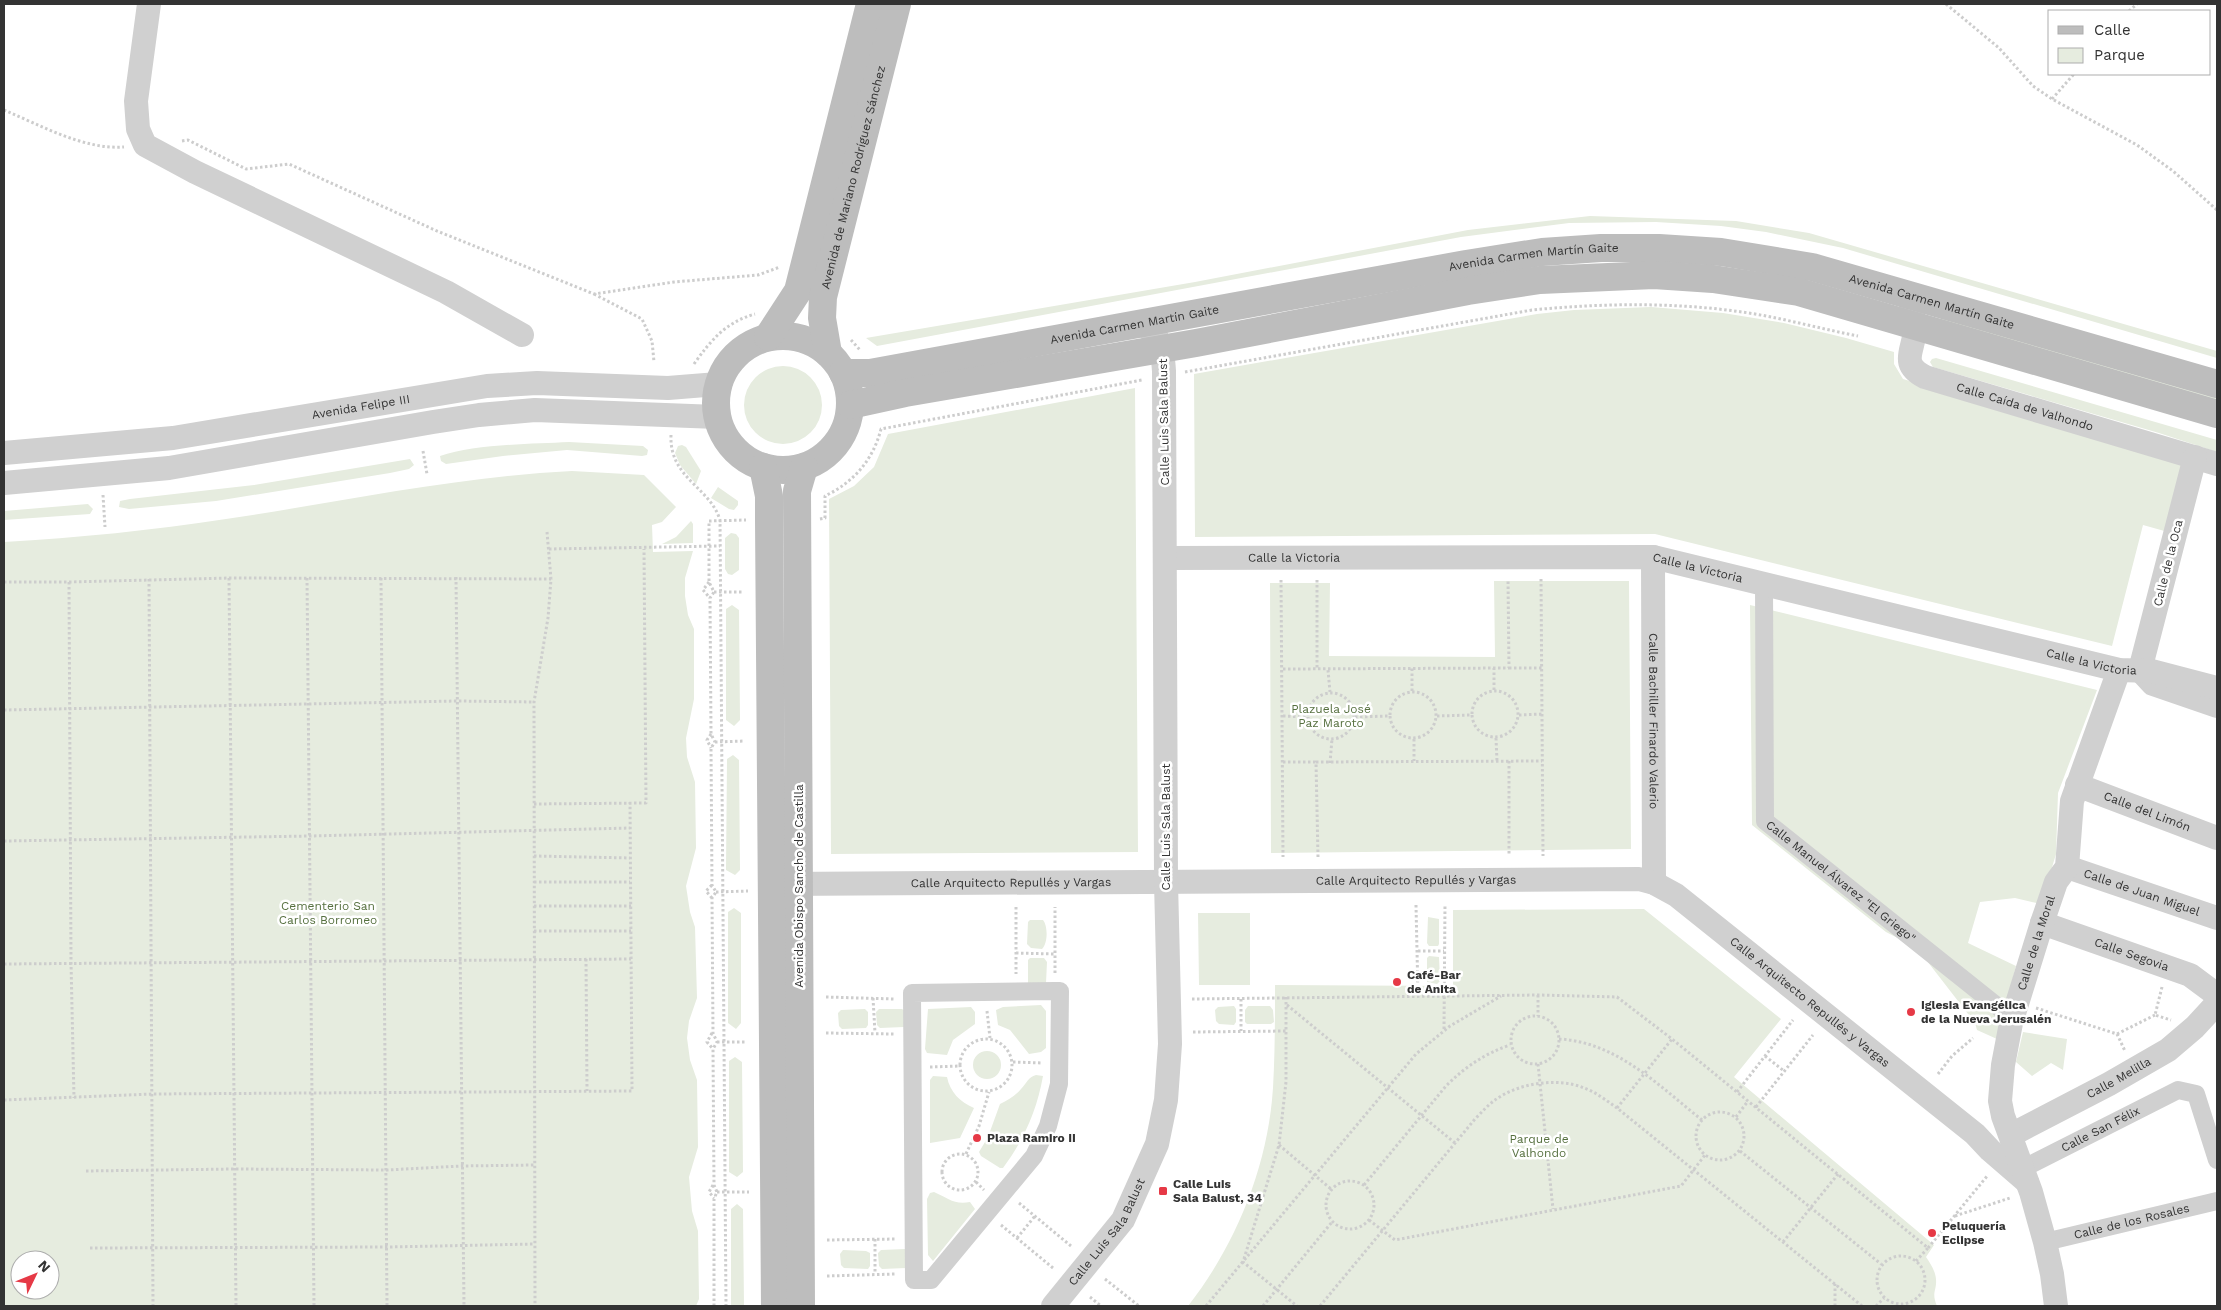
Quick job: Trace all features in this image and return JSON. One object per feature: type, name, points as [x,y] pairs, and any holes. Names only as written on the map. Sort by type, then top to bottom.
[{"type":"main road","points":[[768,337],[798,291],[870,4]]},
{"type":"main road","name":"Avenida de Mariano Rodríguez Sánchez","points":[[836,363],[822,318],[823,297],[897,4]]},
{"type":"main road","name":"Avenida Carmen Martín Gaite","points":[[836,363],[870,373],[1542,252],[1601,248],[1659,248],[1721,252],[1812,267],[2217,384]]},
{"type":"main road","name":"Avenida Carmen Martín Gaite","points":[[850,405],[905,393],[1163,348],[1468,291],[1540,280],[1654,275],[1713,279],[1799,292],[2217,414]]},
{"type":"main road","points":[[784,335],[800,338],[815,344],[836,363],[849,389],[850,405],[846,425],[837,443],[822,458],[804,467],[784,470],[763,467],[747,459],[732,448],[725,438],[717,417],[715,401],[718,384],[731,359],[742,349],[768,337],[784,335]]},
{"type":"main road","points":[[763,467],[768,496],[769,520],[760,887],[775,1306]]},
{"type":"main road","name":"Avenida Obispo Sancho de Castilla","points":[[801,1306],[798,491],[804,467]]},
{"type":"street","points":[[149,4],[136,100],[138,129],[145,145],[195,172],[446,292],[522,335]]},
{"type":"street","name":"Calle Caída de Valhondo","points":[[1902,293],[1911,309],[1915,326],[1908,361],[1914,372],[1925,377],[2206,460]]},
{"type":"street","name":"Calle Luis Sala Balust","points":[[1054,1306],[1123,1220],[1157,1144],[1166,1100],[1170,1044],[1166,882],[1163,348],[1157,336],[1143,324]]},
{"type":"street","name":"Avenida Felipe III","points":[[4,453],[173,438],[487,386],[537,383],[668,388],[718,384]]},
{"type":"street","points":[[4,483],[169,468],[488,414],[534,410],[717,417]]},
{"type":"street","name":"Calle de la Oca","points":[[2130,670],[2206,460]]},
{"type":"street","name":"Calle la Victoria","points":[[1165,558],[1653,557],[2130,670],[2217,688]]},
{"type":"street","name":"Calle Bachiller Finardo Valerio","points":[[1653,557],[1654,883]]},
{"type":"street","name":"Calle Manuel Álvarez \"El Griego\"","points":[[1764,584],[1765,821],[2007,1014]]},
{"type":"street","points":[[2130,670],[2153,684],[2217,706]]},
{"type":"street","name":"Calle de la Moral","points":[[2056,1306],[2052,1274],[2044,1242],[2021,1183],[2000,1101],[2003,1065],[2011,1023],[2042,922],[2056,882],[2067,867],[2072,801],[2077,785],[2130,670]]},
{"type":"street","name":"Calle del Limón","points":[[2077,785],[2217,838]]},
{"type":"street","name":"Calle de Juan Miguel","points":[[2067,867],[2217,918]]},
{"type":"street","name":"Calle Arquitecto Repullés y Vargas","points":[[760,887],[798,884],[1639,879],[1654,883],[1676,895],[1975,1134],[2021,1183]]},
{"type":"street","name":"Calle Segovia","points":[[2042,922],[2190,975],[2217,995]]},
{"type":"street","points":[[1060,991],[1059,1084],[1048,1126],[1034,1156],[931,1280],[914,1280],[912,993],[1016,992],[1060,991]]},
{"type":"street","name":"Calle Melilla","points":[[2009,1132],[2135,1070],[2168,1050],[2217,1004]]},
{"type":"street","name":"Calle San Félix","points":[[2021,1183],[2178,1090],[2196,1094],[2217,1160]]},
{"type":"street","points":[[1975,1134],[1991,1139],[2009,1132]]},
{"type":"street","name":"Calle de los Rosales","points":[[2044,1242],[2217,1201]]},
{"type":"path","points":[[1946,4],[1999,48],[2033,86],[2052,99],[2137,145],[2172,171],[2217,210]]},
{"type":"path","points":[[2052,99],[2073,75]]},
{"type":"path","points":[[4,110],[75,139],[112,148],[145,145]]},
{"type":"path","points":[[180,141],[188,140],[246,169],[289,164],[437,232],[594,294],[642,319],[652,341],[654,362]]},
{"type":"path","points":[[594,294],[674,282],[758,276],[782,266]]},
{"type":"path","points":[[1182,373],[1523,312],[1589,305],[1678,305],[1774,317],[1860,336]]},
{"type":"path","points":[[812,519],[825,518],[825,496],[844,487],[864,467],[878,442],[881,429],[1147,379]]},
{"type":"path","points":[[672,430],[673,458],[684,476],[716,508],[720,520],[726,1306]]},
{"type":"path","points":[[423,451],[427,474]]},
{"type":"path","points":[[103,494],[105,526]]},
{"type":"path","points":[[714,592],[709,582],[709,521],[752,520]]},
{"type":"path","points":[[535,1306],[534,702],[548,618],[551,579],[547,532]]},
{"type":"path","points":[[549,549],[720,546]]},
{"type":"path","points":[[534,804],[646,802],[644,548]]},
{"type":"path","points":[[4,582],[230,578],[456,577],[551,579]]},
{"type":"path","points":[[456,577],[460,1092],[464,1306]]},
{"type":"path","points":[[230,578],[236,1306]]},
{"type":"path","points":[[307,578],[314,1306]]},
{"type":"path","points":[[381,578],[387,1306]]},
{"type":"path","points":[[1541,578],[1543,856]]},
{"type":"path","points":[[1508,579],[1509,668]]},
{"type":"path","points":[[150,580],[153,1306]]},
{"type":"path","points":[[1281,580],[1283,857]]},
{"type":"path","points":[[1317,580],[1317,670]]},
{"type":"path","points":[[69,582],[70,962],[74,1098]]},
{"type":"path","points":[[709,582],[703,590],[710,598]]},
{"type":"path","points":[[714,592],[744,592]]},
{"type":"path","points":[[714,592],[710,598],[711,734],[715,742]]},
{"type":"path","points":[[1412,668],[1412,691]]},
{"type":"path","points":[[1494,668],[1494,690]]},
{"type":"path","points":[[1283,669],[1542,668]]},
{"type":"path","points":[[1328,670],[1330,692]]},
{"type":"path","points":[[1494,690],[1504,692],[1512,697],[1519,715],[1512,731],[1496,738],[1479,732],[1471,715],[1472,706],[1477,698],[1485,692],[1494,690]]},
{"type":"path","points":[[1412,691],[1422,693],[1430,698],[1435,706],[1437,716],[1430,732],[1423,737],[1414,739],[1405,737],[1397,732],[1391,725],[1389,716],[1390,707],[1395,699],[1403,693],[1412,691]]},
{"type":"path","points":[[1330,692],[1340,694],[1348,699],[1353,707],[1354,717],[1348,732],[1340,738],[1322,738],[1309,726],[1307,717],[1308,707],[1313,699],[1321,694],[1330,692]]},
{"type":"path","points":[[4,710],[457,700],[534,702]]},
{"type":"path","points":[[1519,715],[1542,714]]},
{"type":"path","points":[[1437,716],[1471,715]]},
{"type":"path","points":[[1283,716],[1307,717]]},
{"type":"path","points":[[1354,717],[1389,716]]},
{"type":"path","points":[[711,734],[706,740],[711,748],[712,885],[716,892]]},
{"type":"path","points":[[1496,738],[1497,761]]},
{"type":"path","points":[[1330,763],[1332,739]]},
{"type":"path","points":[[1414,739],[1414,761]]},
{"type":"path","points":[[711,748],[715,742],[745,742]]},
{"type":"path","points":[[1509,761],[1510,856]]},
{"type":"path","points":[[1283,762],[1542,761]]},
{"type":"path","points":[[1316,762],[1318,857]]},
{"type":"path","points":[[4,1100],[152,1094],[632,1091],[630,802]]},
{"type":"path","points":[[4,841],[232,838],[630,828]]},
{"type":"path","points":[[534,856],[630,858]]},
{"type":"path","points":[[534,882],[630,882]]},
{"type":"path","points":[[712,885],[706,891],[712,898]]},
{"type":"path","points":[[717,1042],[712,1033],[712,898],[716,892],[760,887]]},
{"type":"path","points":[[1416,905],[1418,996]]},
{"type":"path","points":[[1444,1030],[1445,905]]},
{"type":"path","points":[[534,906],[631,906]]},
{"type":"path","points":[[1016,907],[1016,992]]},
{"type":"path","points":[[1055,907],[1055,991]]},
{"type":"path","points":[[534,931],[631,931]]},
{"type":"path","points":[[1418,950],[1444,951]]},
{"type":"path","points":[[1016,953],[1054,954]]},
{"type":"path","points":[[4,964],[631,958]]},
{"type":"path","points":[[586,959],[587,1091]]},
{"type":"path","points":[[2155,1015],[2164,982]]},
{"type":"path","points":[[985,993],[990,1038]]},
{"type":"path","points":[[1538,995],[1538,1016]]},
{"type":"path","points":[[1192,999],[1538,995],[1616,997],[1672,1039],[1928,1248]]},
{"type":"path","points":[[1206,1306],[1386,1087],[1416,1054],[1444,1030],[1502,996]]},
{"type":"path","points":[[826,997],[912,999]]},
{"type":"path","points":[[1243,1262],[1279,1145],[1286,1082],[1286,997]]},
{"type":"path","points":[[873,998],[875,1033]]},
{"type":"path","points":[[1241,999],[1241,1031]]},
{"type":"path","points":[[1286,1004],[1455,1143]]},
{"type":"path","points":[[2033,1007],[2117,1034],[2155,1015],[2194,1027]]},
{"type":"path","points":[[1529,1016],[1538,1016],[1553,1023],[1559,1039],[1557,1051],[1550,1060],[1538,1064],[1529,1064],[1520,1060],[1510,1044],[1510,1035],[1514,1026],[1520,1020],[1529,1016]]},
{"type":"path","points":[[1737,1092],[1793,1020]]},
{"type":"path","points":[[1193,1032],[1286,1031]]},
{"type":"path","points":[[712,1033],[707,1042],[713,1049]]},
{"type":"path","points":[[826,1033],[912,1034]]},
{"type":"path","points":[[2117,1034],[2135,1070]]},
{"type":"path","points":[[1756,1107],[1813,1036]]},
{"type":"path","points":[[990,1038],[1001,1043],[1009,1051],[1013,1062],[1012,1073],[1007,1082],[999,1088],[989,1092],[979,1091],[969,1086],[962,1077],[959,1066],[962,1055],[968,1045],[978,1040],[990,1038]]},
{"type":"path","points":[[1938,1074],[1952,1056],[1973,1038]]},
{"type":"path","points":[[1559,1039],[1575,1040],[1614,1054],[1644,1074],[1702,1120]]},
{"type":"path","points":[[1617,1108],[1672,1039]]},
{"type":"path","points":[[717,1042],[746,1042]]},
{"type":"path","points":[[714,1306],[714,1199],[717,1192],[714,1184],[713,1049],[717,1042]]},
{"type":"path","points":[[1364,1185],[1446,1086],[1460,1072],[1488,1052],[1510,1044]]},
{"type":"path","points":[[1765,1056],[1784,1071]]},
{"type":"path","points":[[1013,1062],[1059,1064]]},
{"type":"path","points":[[1538,1064],[1553,1209]]},
{"type":"path","points":[[912,1067],[959,1066]]},
{"type":"path","points":[[1320,1306],[1455,1143],[1494,1100],[1510,1092],[1540,1083],[1560,1083],[1584,1087],[1617,1108],[1862,1306]]},
{"type":"path","points":[[966,1154],[979,1126],[989,1092]]},
{"type":"path","points":[[1736,1117],[1748,1101]]},
{"type":"path","points":[[1725,1111],[1736,1117],[1744,1127],[1745,1139],[1740,1151],[1730,1158],[1718,1160],[1705,1155],[1699,1149],[1696,1139],[1697,1128],[1702,1120],[1712,1112],[1725,1111]]},
{"type":"path","points":[[1279,1145],[1331,1189]]},
{"type":"path","points":[[1740,1151],[1881,1264]]},
{"type":"path","points":[[966,1154],[975,1161],[979,1171],[976,1182],[967,1189],[955,1189],[946,1182],[942,1172],[944,1163],[950,1157],[966,1154]]},
{"type":"path","points":[[1370,1220],[1382,1232],[1395,1240],[1681,1186],[1705,1155]]},
{"type":"path","points":[[86,1171],[235,1169],[387,1170],[535,1165]]},
{"type":"path","points":[[1783,1242],[1838,1174]]},
{"type":"path","points":[[1916,1260],[1988,1175]]},
{"type":"path","points":[[1352,1180],[1364,1185],[1371,1192],[1374,1203],[1370,1220],[1357,1228],[1345,1229],[1332,1222],[1327,1214],[1325,1202],[1331,1189],[1340,1182],[1352,1180]]},
{"type":"path","points":[[1954,1216],[2021,1183]]},
{"type":"path","points":[[714,1184],[709,1192],[714,1199]]},
{"type":"path","points":[[1005,1191],[1071,1246]]},
{"type":"path","points":[[717,1192],[750,1192]]},
{"type":"path","points":[[987,1212],[1053,1268]]},
{"type":"path","points":[[1017,1238],[1035,1216]]},
{"type":"path","points":[[1263,1306],[1332,1222]]},
{"type":"path","points":[[874,1239],[875,1274]]},
{"type":"path","points":[[827,1240],[914,1239]]},
{"type":"path","points":[[90,1248],[236,1249],[535,1244]]},
{"type":"path","points":[[1904,1255],[1916,1260],[1923,1268],[1925,1278],[1924,1287],[1919,1296],[1912,1302],[1902,1304],[1892,1303],[1884,1298],[1877,1288],[1876,1276],[1881,1264],[1891,1256],[1904,1255]]},
{"type":"path","points":[[1243,1262],[1297,1306]]},
{"type":"path","points":[[827,1276],[914,1273]]},
{"type":"path","points":[[1105,1279],[1139,1306]]},
{"type":"path","points":[[1835,1284],[1835,1306]]},
{"type":"path","points":[[1090,1297],[1101,1306]]},
{"type":"path","points":[[1876,1306],[1884,1298]]},
{"type":"green space","points":[[1590,216],[1736,221],[1809,233],[2217,351],[2217,358],[1843,248],[1766,232],[1721,226],[1656,222],[1569,223],[1461,237],[877,346],[866,338],[1195,282],[1468,230]]},
{"type":"green space","points":[[1651,307],[1723,313],[1784,323],[1894,352],[1894,364],[1903,379],[2185,463],[2168,532],[2143,525],[2112,646],[1655,534],[1195,537],[1194,374],[1537,314],[1574,310]]},
{"type":"green space","points":[[1941,315],[2217,396],[2217,402],[1940,321]]},
{"type":"green space","points":[[1936,358],[2217,440],[2217,452],[2159,433],[1933,367],[1930,362]]},
{"type":"green space","points":[[775,366],[791,366],[805,372],[816,383],[822,397],[822,413],[816,427],[805,438],[791,444],[775,444],[761,438],[750,427],[744,413],[744,397],[750,383],[761,372]]},
{"type":"green space","points":[[1135,388],[1138,852],[831,854],[829,499],[854,486],[874,467],[888,434]]},
{"type":"green space","points":[[569,442],[643,446],[648,450],[647,455],[642,456],[567,450],[446,464],[441,461],[440,456],[486,447]]},
{"type":"green space","points":[[678,446],[686,447],[701,471],[696,484],[680,465],[675,453]]},
{"type":"green space","points":[[410,459],[414,465],[409,469],[390,473],[216,501],[129,509],[119,507],[120,501],[130,499],[254,485]]},
{"type":"green space","name":"Cementerio San Carlos Borromeo","points":[[572,471],[644,475],[676,507],[662,522],[652,525],[653,552],[693,551],[685,578],[688,615],[694,629],[694,699],[686,738],[687,757],[695,782],[696,848],[686,886],[690,912],[695,927],[697,998],[689,1021],[687,1038],[690,1060],[697,1080],[698,1147],[689,1177],[692,1211],[698,1231],[699,1299],[696,1306],[4,1306],[4,542],[88,536],[171,527],[441,484]]},
{"type":"green space","points":[[718,487],[738,501],[738,505],[734,510],[711,498]]},
{"type":"green space","points":[[88,504],[93,509],[90,514],[4,520],[4,511]]},
{"type":"green space","points":[[691,521],[693,524],[693,543],[662,544],[676,537]]},
{"type":"green space","points":[[731,533],[736,534],[739,538],[739,570],[732,575],[728,574],[725,569],[725,538]]},
{"type":"green space","name":"Plazuela José Paz Maroto","points":[[1494,581],[1629,581],[1631,849],[1271,853],[1270,583],[1330,583],[1329,656],[1495,657]]},
{"type":"green space","points":[[732,605],[739,610],[740,720],[734,726],[726,720],[726,609]]},
{"type":"green space","points":[[1750,605],[2097,690],[2058,793],[2056,854],[2041,904],[2015,898],[1980,902],[1968,943],[2016,966],[1997,1039],[1977,1030],[1975,1023],[1917,948],[1886,932],[1752,825]]},
{"type":"green space","points":[[733,755],[739,760],[740,870],[735,875],[726,870],[727,759]]},
{"type":"green space","points":[[734,908],[741,913],[741,1023],[736,1029],[728,1023],[728,912]]},
{"type":"green space","name":"Parque de Valhondo","points":[[1644,909],[1781,1019],[1734,1077],[1934,1245],[1926,1257],[1935,1276],[1934,1298],[1937,1306],[1188,1306],[1221,1257],[1235,1231],[1257,1175],[1270,1117],[1273,1088],[1275,985],[1453,986],[1453,910]]},
{"type":"green space","points":[[1198,913],[1250,913],[1250,985],[1199,985]]},
{"type":"green space","points":[[1428,917],[1439,919],[1438,946],[1429,946],[1427,943]]},
{"type":"green space","points":[[1030,920],[1043,920],[1045,923],[1046,939],[1042,949],[1031,948],[1027,944],[1028,922]]},
{"type":"green space","points":[[1429,956],[1439,957],[1440,981],[1437,984],[1427,982],[1427,958]]},
{"type":"green space","points":[[1030,958],[1044,958],[1047,962],[1046,983],[1028,983],[1028,960]]},
{"type":"green space","points":[[1041,1005],[1046,1011],[1046,1048],[1041,1052],[1029,1054],[1010,1030],[998,1025],[996,1010],[1003,1007]]},
{"type":"green space","points":[[1234,1006],[1236,1009],[1236,1022],[1234,1025],[1219,1024],[1216,1021],[1215,1010],[1218,1007]]},
{"type":"green space","points":[[1248,1006],[1270,1006],[1273,1010],[1274,1022],[1271,1024],[1247,1024],[1245,1022],[1245,1010]]},
{"type":"green space","points":[[971,1007],[975,1012],[975,1024],[953,1040],[947,1055],[927,1053],[925,1049],[928,1009]]},
{"type":"green space","points":[[865,1009],[868,1012],[868,1025],[866,1028],[842,1029],[839,1026],[838,1013],[841,1010]]},
{"type":"green space","points":[[879,1009],[902,1009],[905,1011],[904,1027],[880,1028],[877,1025],[876,1012]]},
{"type":"green space","points":[[2023,1032],[2067,1039],[2063,1070],[2051,1063],[2032,1076],[2016,1062]]},
{"type":"green space","points":[[987,1051],[997,1055],[1001,1065],[997,1075],[987,1079],[977,1075],[973,1065],[977,1055]]},
{"type":"green space","points":[[735,1057],[742,1062],[743,1172],[737,1177],[729,1172],[729,1061]]},
{"type":"green space","points":[[1036,1075],[1043,1076],[1029,1124],[1017,1147],[1003,1168],[1000,1168],[981,1156],[979,1152],[988,1137],[1000,1104],[1014,1096],[1029,1079]]},
{"type":"green space","points":[[933,1076],[947,1077],[956,1096],[974,1108],[960,1138],[930,1143],[930,1080]]},
{"type":"green space","points":[[934,1192],[955,1202],[970,1202],[975,1209],[933,1261],[928,1255],[927,1199],[930,1193]]},
{"type":"green space","points":[[737,1204],[743,1209],[744,1306],[731,1306],[731,1209]]},
{"type":"green space","points":[[905,1249],[908,1252],[906,1268],[882,1269],[879,1266],[878,1253],[881,1250]]},
{"type":"green space","points":[[843,1250],[866,1251],[870,1253],[870,1266],[868,1269],[844,1268],[841,1265],[840,1254]]},
{"type":"place","name":"Café-Bar de Anita","points":[[1397,982]]},
{"type":"place","name":"Iglesia Evangélica de la Nueva Jerusalén","points":[[1911,1012]]},
{"type":"place","name":"Plaza Ramiro II","points":[[977,1138]]},
{"type":"place","name":"Calle Luis Sala Balust, 34","points":[[1163,1191]]},
{"type":"place","name":"Peluquería Eclipse","points":[[1932,1233]]}]
